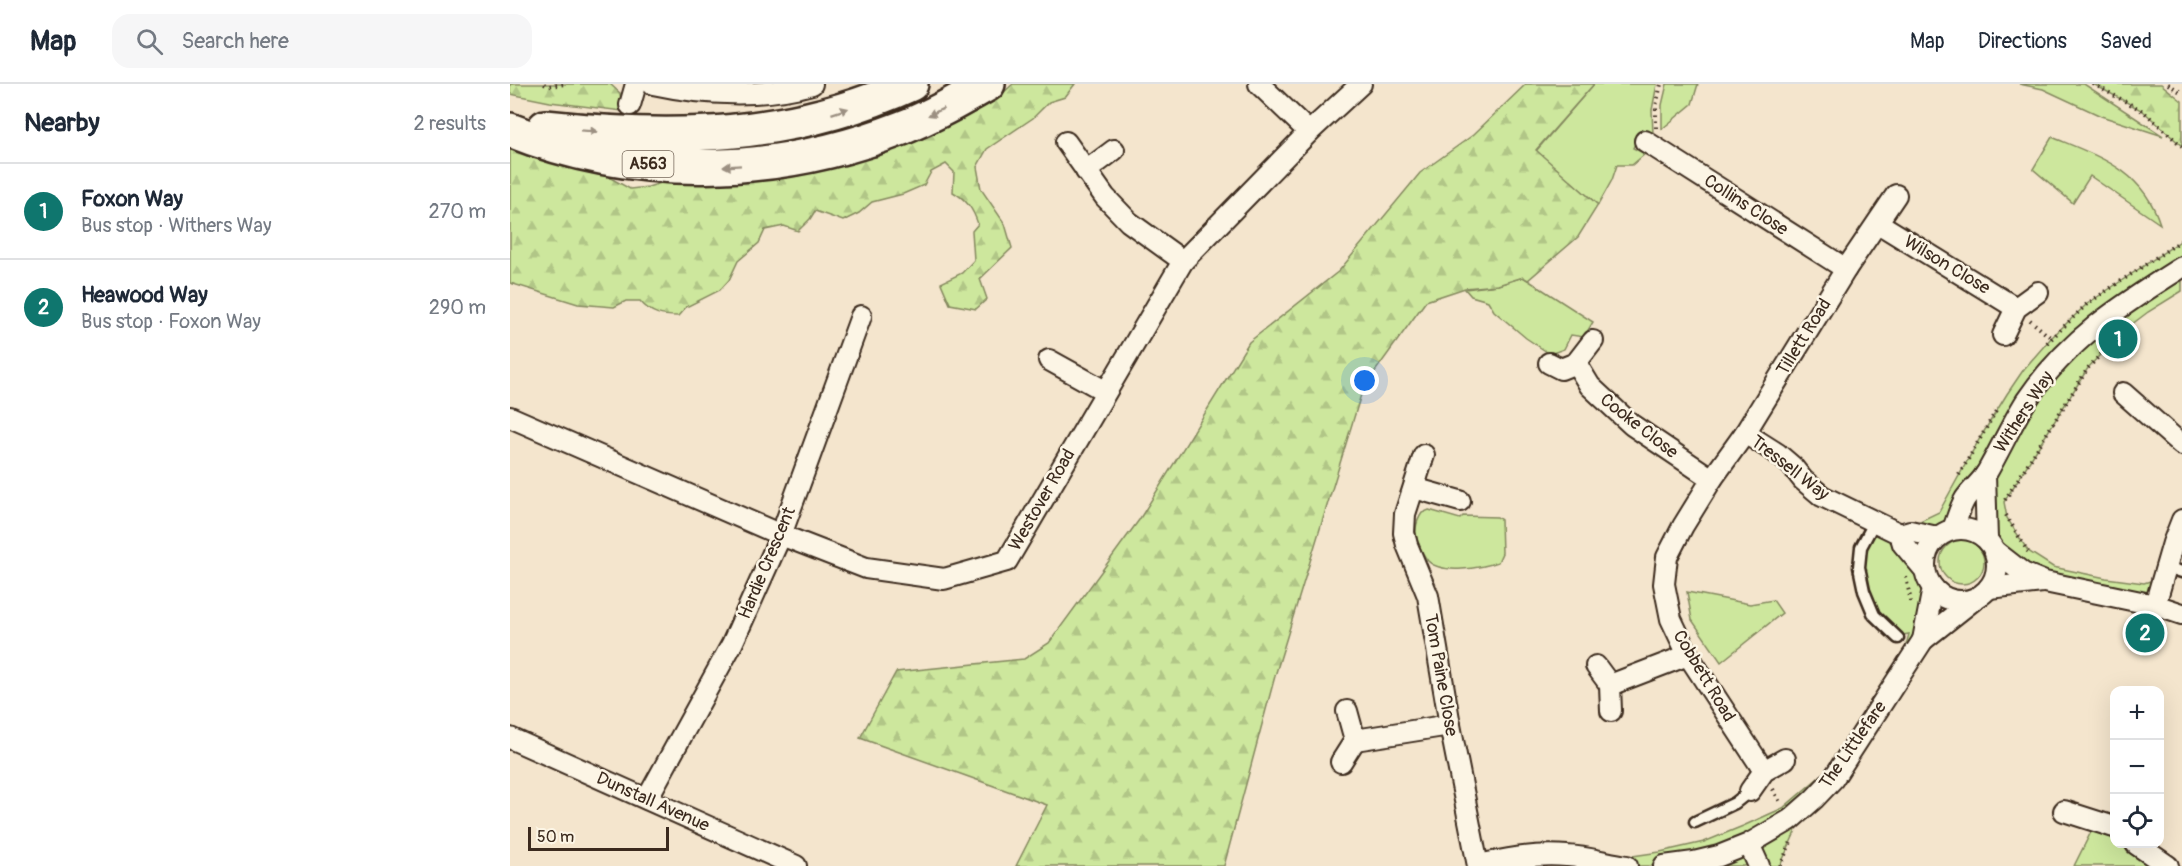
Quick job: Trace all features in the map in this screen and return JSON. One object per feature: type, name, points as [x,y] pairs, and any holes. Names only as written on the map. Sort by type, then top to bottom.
[{"type":"highway","name":"A563","points":[[510,124],[683,136],[806,120],[846,109],[911,84]]},
{"type":"highway","name":"A563","points":[[510,130],[536,141],[578,153],[620,161],[706,168],[739,166],[812,155],[869,140],[944,109],[988,84]]},
{"type":"street","points":[[630,105],[636,84]]},
{"type":"street","points":[[653,84],[682,90],[770,92],[812,84]]},
{"type":"street","points":[[1258,84],[1309,132]]},
{"type":"street","name":"Westover Road","points":[[510,417],[781,535],[866,568],[944,579],[1007,561],[1183,261],[1309,132],[1361,84]]},
{"type":"street","points":[[1065,142],[1105,197],[1129,222],[1183,261]]},
{"type":"street","name":"Collins Close","points":[[1650,144],[1846,269]]},
{"type":"street","points":[[1086,171],[1114,150]]},
{"type":"street","name":"Tillett Road","points":[[1712,479],[1745,433],[1846,269],[1896,195]]},
{"type":"street","name":"Wilson Close","points":[[1878,223],[2016,308]]},
{"type":"street","name":"Withers Way","points":[[1945,533],[1964,500],[1985,475],[2026,401],[2070,349],[2103,319],[2182,267]]},
{"type":"street","points":[[2002,335],[2016,308],[2038,292]]},
{"type":"street","name":"Hardie Crescent","points":[[647,799],[732,644],[781,535],[861,316]]},
{"type":"street","points":[[1549,363],[1561,369],[1576,363],[1593,341]]},
{"type":"street","points":[[1049,360],[1105,391]]},
{"type":"street","name":"Cooke Close","points":[[1576,363],[1590,386],[1632,425],[1712,479]]},
{"type":"street","points":[[2123,393],[2182,445]]},
{"type":"street","name":"Tressell Way","points":[[1745,433],[1778,454],[1822,496],[1900,534],[1904,544],[1925,570]]},
{"type":"street","name":"Tom Paine Close","points":[[1424,455],[1405,514],[1404,532],[1407,546],[1428,596],[1450,725],[1478,865]]},
{"type":"street","name":"Withers Way","points":[[1985,475],[1995,503],[1992,545]]},
{"type":"street","name":"Cobbett Road","points":[[1712,479],[1667,557],[1664,584],[1671,619],[1688,655],[1764,771]]},
{"type":"street","points":[[1414,488],[1460,501]]},
{"type":"street","points":[[2155,605],[2174,570],[2182,520]]},
{"type":"street","points":[[2045,582],[1982,593],[1968,600],[1953,600],[1939,594],[1934,588],[1925,570],[1925,558],[1930,547],[1945,533],[1966,528],[1977,531],[2023,573],[2045,582],[2155,605],[2182,614]]},
{"type":"street","name":"Tressell Way","points":[[1900,534],[1910,531],[1945,533]]},
{"type":"street","points":[[1982,593],[1997,571],[1992,545]]},
{"type":"street","name":"The Littlefare","points":[[1923,640],[1934,588]]},
{"type":"street","name":"The Littlefare","points":[[1664,866],[1719,856],[1749,844],[1790,820],[1833,779],[1923,640],[1982,593]]},
{"type":"street","points":[[1610,685],[1688,655]]},
{"type":"street","points":[[1596,666],[1610,685],[1611,711]]},
{"type":"street","points":[[1341,762],[1355,740],[1347,711]]},
{"type":"street","points":[[1355,740],[1450,725]]},
{"type":"street","name":"Dunstall Avenue","points":[[510,738],[796,866]]},
{"type":"street","points":[[1750,791],[1764,771],[1785,759]]},
{"type":"street","points":[[2064,812],[2110,826]]},
{"type":"street","points":[[1749,844],[1759,866]]},
{"type":"street","points":[[2143,848],[2168,866]]},
{"type":"street","points":[[1478,865],[1547,855],[1568,856],[1628,866]]},
{"type":"lane","points":[[1875,521],[1862,547],[1859,567],[1864,591],[1874,615],[1898,638]]},
{"type":"lane","points":[[1695,822],[1735,803],[1750,791]]},
{"type":"path","points":[[544,84],[549,86],[565,84]]},
{"type":"path","points":[[1650,144],[1661,84]]},
{"type":"path","points":[[2093,84],[2143,111],[2182,146]]},
{"type":"path","points":[[2169,84],[2182,93]]},
{"type":"path","points":[[2016,308],[2051,338]]},
{"type":"path","points":[[2036,556],[2028,551],[1995,503],[2088,368],[2126,329]]},
{"type":"path","points":[[1905,572],[1912,612]]},
{"type":"path","points":[[1764,771],[1790,820]]},
{"type":"green space","points":[[510,84],[610,84],[620,93],[622,111],[550,102],[510,94]]},
{"type":"green space","points":[[1013,84],[1075,84],[1065,97],[1049,102],[1033,118],[987,149],[977,167],[981,189],[1005,224],[1012,248],[980,279],[987,299],[976,309],[950,304],[941,283],[962,273],[974,260],[972,231],[978,224],[969,205],[953,192],[954,172],[946,164],[931,172],[924,185],[903,194],[872,202],[859,213],[843,221],[815,211],[798,231],[784,226],[765,230],[759,243],[738,261],[729,280],[720,290],[686,307],[678,316],[657,313],[648,309],[640,301],[626,301],[614,307],[578,304],[510,283],[510,149],[591,167],[630,189],[648,187],[671,180],[767,175],[798,176],[822,166],[857,158],[877,157],[978,107],[1002,94]]},
{"type":"green space","points":[[1526,84],[1594,84],[1536,150],[1598,205],[1578,237],[1528,280],[1523,277],[1498,285],[1465,288],[1426,301],[1363,388],[1275,676],[1224,866],[1016,866],[1047,805],[860,738],[896,672],[1024,659],[1049,643],[1139,520],[1249,342],[1339,271],[1420,173],[1473,135]]},
{"type":"green space","points":[[1594,84],[1657,84],[1652,110],[1653,134],[1642,129],[1633,148],[1645,154],[1632,165],[1617,165],[1612,180],[1598,205],[1536,151]]},
{"type":"green space","points":[[1667,84],[1698,84],[1692,104],[1662,129],[1662,105]]},
{"type":"green space","points":[[2019,84],[2084,84],[2163,136],[2101,116],[2043,89]]},
{"type":"green space","points":[[2093,84],[2161,84],[2182,101],[2182,146],[2143,111]]},
{"type":"green space","points":[[2052,137],[2103,159],[2131,178],[2143,190],[2160,224],[2090,176],[2073,203],[2033,169]]},
{"type":"green space","points":[[2182,240],[2182,291],[2148,312],[2119,334],[2088,368],[2004,502],[2007,518],[2028,551],[2053,567],[2144,583],[2163,577],[2155,605],[2045,582],[1996,552],[1985,476],[1953,529],[1937,537],[1910,531],[1914,555],[1933,588],[1896,683],[1909,634],[1898,638],[1874,615],[1864,591],[1861,547],[1868,534],[1894,522],[1912,525],[1939,512],[2007,394],[2024,369],[2051,338],[2087,304]]},
{"type":"green space","points":[[1523,277],[1593,322],[1584,337],[1571,335],[1564,349],[1550,354],[1526,338],[1494,311],[1488,301],[1471,296],[1465,289],[1498,285]]},
{"type":"green space","points":[[1429,510],[1460,519],[1463,516],[1497,517],[1501,520],[1502,553],[1498,562],[1472,568],[1452,569],[1442,568],[1428,561],[1417,540],[1416,532],[1422,513]]},
{"type":"green space","points":[[1962,540],[1971,541],[1978,546],[1983,553],[1983,571],[1978,578],[1971,583],[1962,584],[1953,583],[1946,578],[1941,571],[1940,562],[1941,553],[1946,546],[1953,541]]},
{"type":"green space","points":[[1687,592],[1750,604],[1773,600],[1782,613],[1721,662],[1692,620]]},
{"type":"green space","points":[[1838,761],[1790,820],[1796,830],[1780,866],[1627,866],[1598,861],[1660,852],[1704,842],[1743,826],[1783,808]]},
{"type":"green space","points":[[2100,830],[2110,834],[2110,848],[2130,848],[2153,866],[2074,866],[2091,832]]},
{"type":"place","name":"Foxon Way","points":[[2118,339]]},
{"type":"place","name":"Heawood Way","points":[[2145,633]]}]
